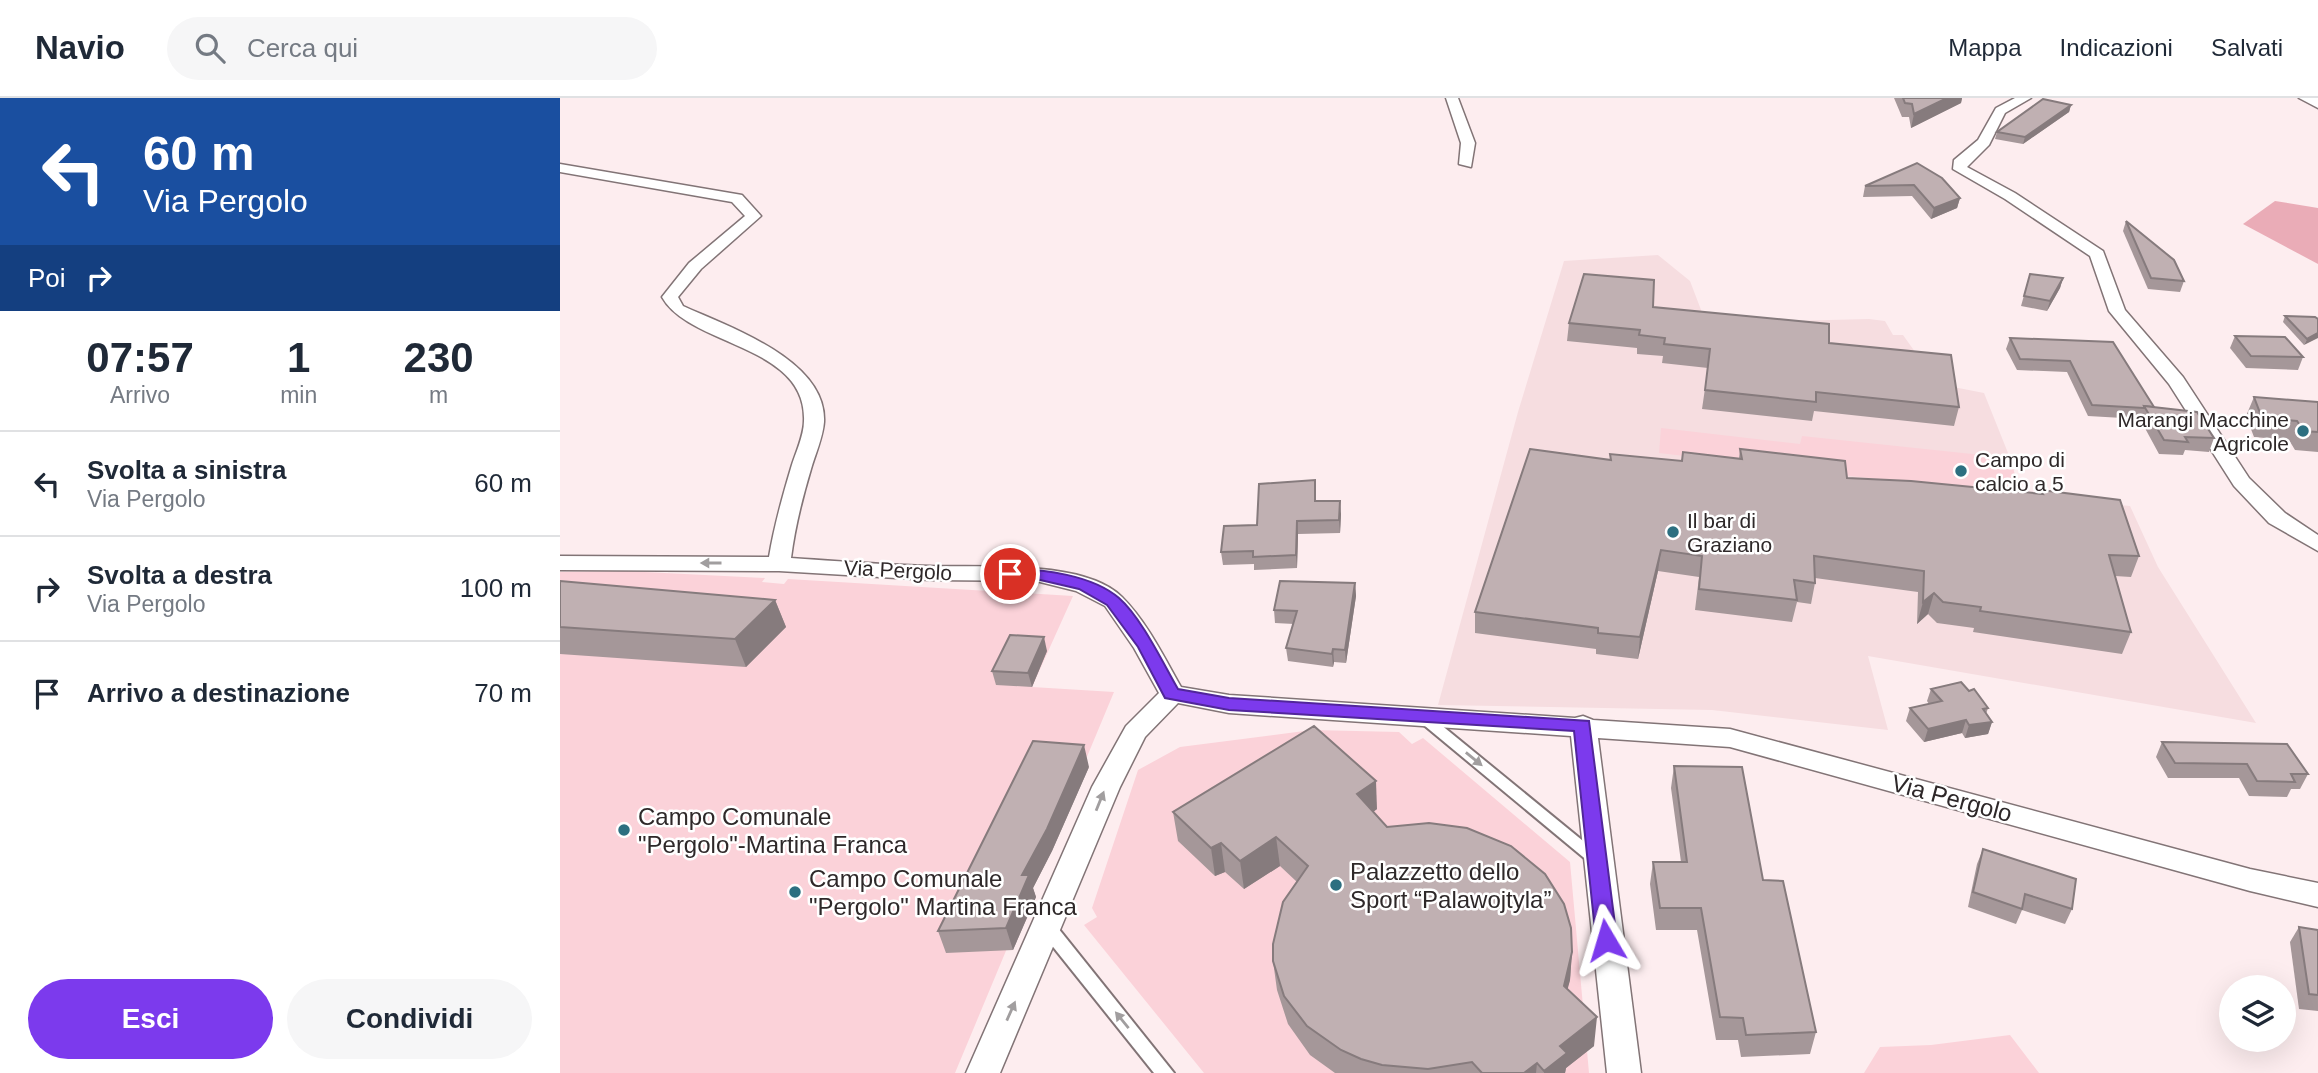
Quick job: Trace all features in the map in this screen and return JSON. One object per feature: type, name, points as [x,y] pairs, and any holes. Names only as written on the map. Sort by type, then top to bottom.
[{"type":"street","points":[[1452,98],[1468,143],[1466,164]]},
{"type":"street","points":[[2025,98],[2000,111],[1984,142],[1959,163],[1960,169],[2010,196],[2097,254],[2117,311],[2176,381],[2241,482],[2277,518],[2318,544]]},
{"type":"street","points":[[2307,98],[2318,103]]},
{"type":"street","points":[[560,169],[737,198],[754,216],[695,266],[670,297],[677,309],[763,350],[801,380],[812,403],[814,423],[786,519],[779,564]]},
{"type":"street","name":"Via Pergolo","points":[[560,563],[779,564],[930,573],[1036,574],[1084,586],[1113,601],[1145,646],[1172,694],[1229,704],[1583,725],[1706,735],[1754,743],[2249,880],[2318,895]]},
{"type":"street","points":[[983,1073],[1048,928],[1106,787],[1135,732],[1172,694]]},
{"type":"street","points":[[1583,725],[1596,860],[1624,1073]]},
{"type":"street","points":[[2249,880],[2318,906]]},
{"type":"lane","points":[[1422,715],[1596,860]]},
{"type":"lane","points":[[1048,928],[1165,1073]]},
{"type":"shaded area","points":[[2275,201],[2318,208],[2318,264],[2243,224]]},
{"type":"shaded area","points":[[1658,255],[1690,281],[1706,323],[1869,319],[1885,321],[1893,335],[1903,335],[1938,384],[1984,393],[2010,458],[2021,496],[2130,506],[2158,567],[2256,723],[1868,656],[1888,730],[1712,710],[1438,705],[1518,412],[1564,261]]},
{"type":"shaded area","points":[[1661,428],[1800,444],[1802,436],[2010,458],[2021,496],[1659,453]]},
{"type":"shaded area","name":"Campo Comunale \"Pergolo\" Martina Franca","points":[[625,571],[765,578],[762,582],[784,584],[788,579],[1073,596],[1032,687],[1114,692],[955,1073],[560,1073],[560,572]]},
{"type":"shaded area","name":"Palazzetto dello Sport “Palawojtyla”","points":[[1312,730],[1399,732],[1412,744],[1423,738],[1570,862],[1589,1073],[1204,1073],[1084,925],[1097,917],[1092,908],[1138,770],[1180,747]]},
{"type":"shaded area","points":[[2010,1035],[2039,1073],[1864,1073],[1880,1047],[1931,1045]]},
{"type":"building","points":[[1903,98],[1947,98],[1914,114],[1912,104],[1905,103]]},
{"type":"building","points":[[2043,99],[2071,105],[2025,137],[1997,132]]},
{"type":"building","points":[[1917,163],[1942,178],[1960,198],[1934,208],[1914,185],[1865,186]]},
{"type":"building","points":[[2126,221],[2174,260],[2184,281],[2151,278]]},
{"type":"building","points":[[1584,274],[1654,280],[1653,307],[1829,324],[1829,343],[1951,355],[1959,407],[1816,392],[1816,402],[1705,390],[1710,349],[1664,344],[1665,338],[1639,335],[1640,330],[1569,323]]},
{"type":"building","points":[[2030,274],[2063,278],[2050,301],[2024,296]]},
{"type":"building","points":[[2285,316],[2315,317],[2318,319],[2318,333],[2307,339]]},
{"type":"building","points":[[2235,336],[2285,337],[2303,357],[2251,356]]},
{"type":"building","points":[[2010,338],[2113,342],[2154,407],[2092,405],[2070,361],[2020,359]]},
{"type":"building","points":[[2254,397],[2318,402],[2318,432],[2304,431],[2297,421],[2262,418]]},
{"type":"building","points":[[2144,406],[2197,412],[2214,438],[2185,437],[2188,442],[2164,440]]},
{"type":"building","points":[[1530,449],[1611,460],[1610,454],[1682,461],[1683,452],[1742,459],[1740,449],[1845,461],[1847,478],[1911,481],[2043,494],[2041,490],[2120,500],[2139,556],[2109,555],[2131,632],[1980,611],[1981,607],[1943,602],[1934,593],[1923,602],[1924,571],[1814,556],[1815,583],[1794,580],[1797,600],[1699,589],[1702,556],[1661,550],[1640,637],[1598,633],[1598,628],[1475,612]]},
{"type":"building","points":[[1315,480],[1315,501],[1340,501],[1339,520],[1297,521],[1296,555],[1253,557],[1253,551],[1221,552],[1224,526],[1257,525],[1259,484]]},
{"type":"building","points":[[560,581],[775,600],[735,639],[560,627]]},
{"type":"building","points":[[1280,581],[1355,583],[1345,650],[1333,649],[1332,654],[1286,648],[1297,611],[1274,610]]},
{"type":"building","points":[[1010,635],[1044,637],[1028,673],[992,671]]},
{"type":"building","points":[[1961,682],[1969,691],[1974,689],[1988,708],[1983,709],[1992,722],[1969,725],[1966,720],[1928,729],[1910,708],[1942,701],[1931,689]]},
{"type":"building","points":[[1314,726],[1376,781],[1357,794],[1387,827],[1429,823],[1467,828],[1511,846],[1545,874],[1564,904],[1571,928],[1572,952],[1564,986],[1597,1017],[1560,1046],[1567,1053],[1544,1071],[1537,1063],[1524,1073],[1482,1073],[1472,1062],[1428,1069],[1382,1065],[1361,1059],[1341,1050],[1307,1026],[1284,996],[1273,961],[1273,944],[1283,902],[1308,866],[1276,837],[1240,861],[1221,843],[1211,848],[1173,812]]},
{"type":"building","points":[[1033,741],[1084,745],[1047,829],[1022,875],[1029,875],[1006,928],[938,931]]},
{"type":"building","points":[[2162,742],[2287,744],[2308,774],[2291,774],[2295,782],[2257,781],[2247,764],[2175,763]]},
{"type":"building","points":[[1674,766],[1742,767],[1763,880],[1783,881],[1816,1032],[1746,1035],[1743,1018],[1720,1017],[1701,908],[1660,908],[1653,862],[1687,862]]},
{"type":"building","points":[[1983,849],[2076,879],[2072,909],[2025,894],[2022,909],[1973,892]]},
{"type":"building","points":[[2299,927],[2318,930],[2318,995],[2309,994]]},
{"type":"place","name":"Marangi Macchine Agricole","points":[[2303,431]]},
{"type":"place","name":"Campo di calcio a 5","points":[[1961,471]]},
{"type":"place","name":"Il bar di Graziano","points":[[1673,532]]},
{"type":"place","name":"Campo Comunale \"Pergolo\"-Martina Franca","points":[[624,830]]},
{"type":"place","name":"Palazzetto dello Sport “Palawojtyla”","points":[[1336,885]]},
{"type":"place","name":"Campo Comunale \"Pergolo\" Martina Franca","points":[[795,892]]},
{"type":"route","points":[[1010,574],[1036,574],[1084,586],[1113,601],[1145,646],[1172,694],[1229,704],[1583,725],[1606,940]]}]
